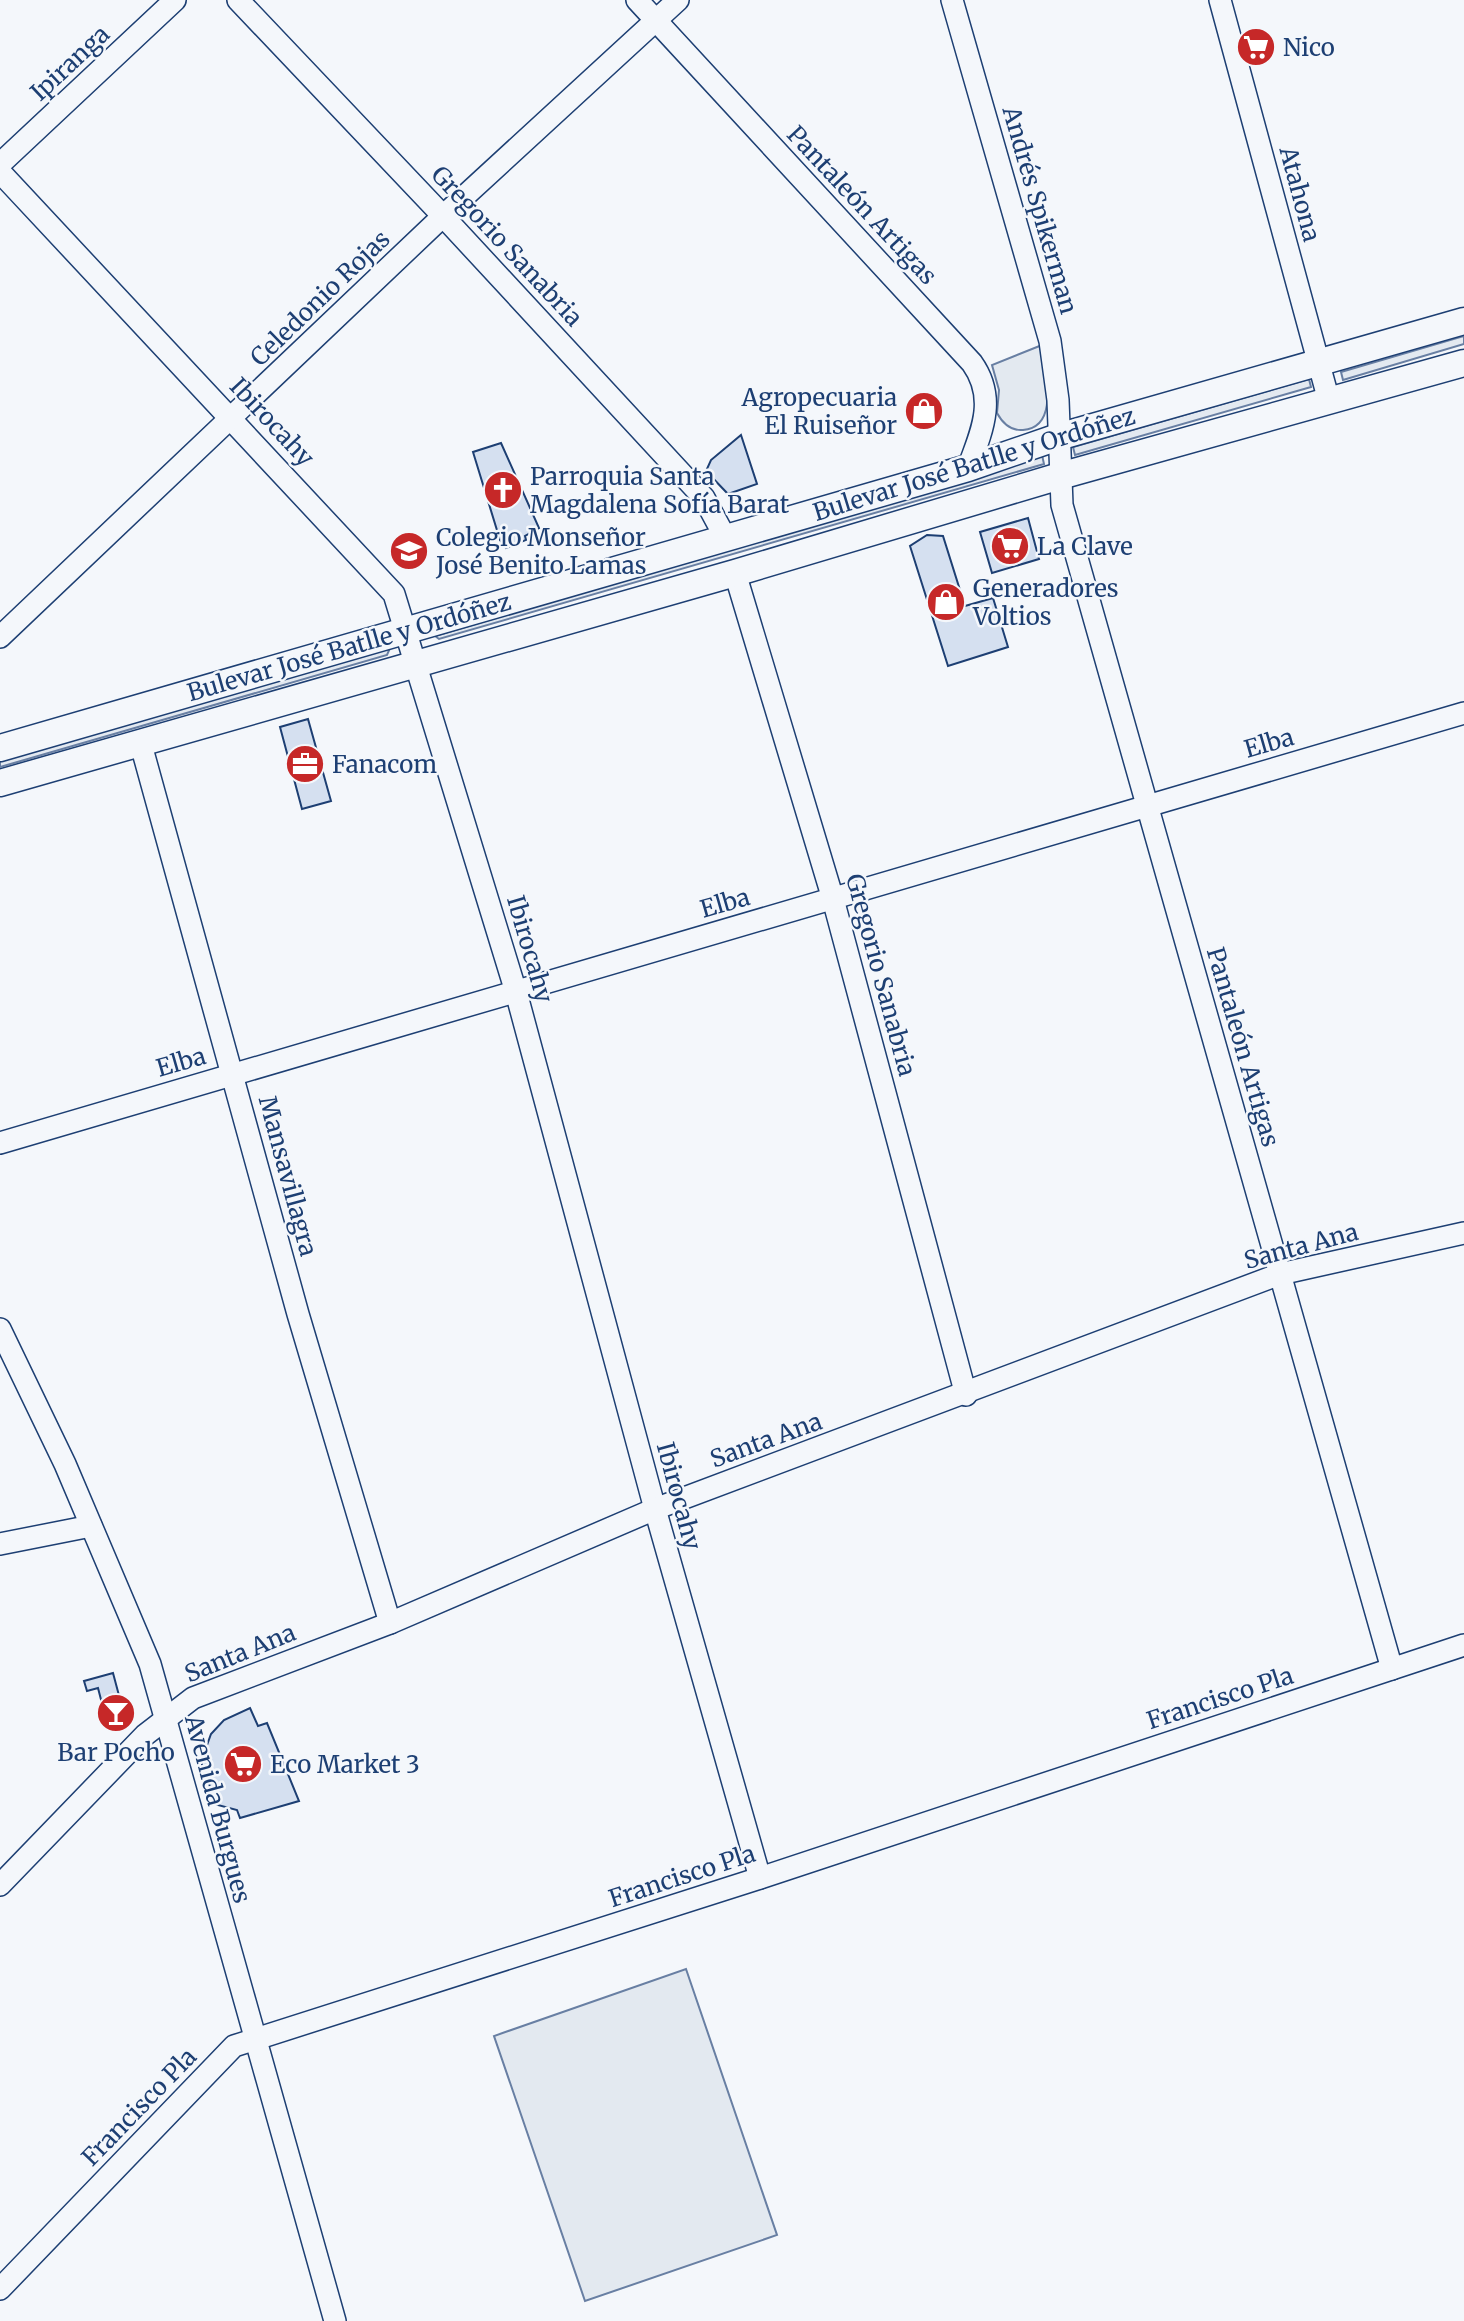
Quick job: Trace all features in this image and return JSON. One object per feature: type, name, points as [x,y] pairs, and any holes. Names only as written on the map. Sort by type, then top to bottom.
[{"type":"main road","name":"Bulevar José Batlle y Ordóñez","points":[[0,748],[407,632],[968,468],[1058,437],[1464,321]]},
{"type":"main road","name":"Bulevar José Batlle y Ordóñez","points":[[0,783],[416,662],[736,573],[1060,476],[1464,363]]},
{"type":"street","name":"Ipiranga","points":[[0,164],[175,0]]},
{"type":"street","name":"Gregorio Sanabria","points":[[238,0],[443,216],[704,498],[725,537]]},
{"type":"street","name":"Pantaleón Artigas","points":[[636,0],[981,376],[987,410],[968,468]]},
{"type":"street","name":"Celedonio Rojas","points":[[0,636],[233,418],[443,216],[678,0]]},
{"type":"street","name":"Andrés Spikerman","points":[[952,0],[1050,341],[1058,400],[1058,437]]},
{"type":"street","name":"Atahona","points":[[1220,0],[1329,401]]},
{"type":"street","name":"Ibirocahy","points":[[0,172],[233,418],[394,594],[516,992],[655,1509],[760,1878]]},
{"type":"street","name":"Pantaleón Artigas","points":[[1058,437],[1062,506],[1392,1669]]},
{"type":"street","name":"Gregorio Sanabria","points":[[736,573],[834,899],[966,1395]]},
{"type":"street","name":"Elba","points":[[0,1143],[1464,713]]},
{"type":"street","name":"Mansavillagra","points":[[140,741],[298,1314],[390,1623]]},
{"type":"street","name":"Santa Ana","points":[[0,1885],[145,1735],[193,1698],[390,1623],[655,1509],[966,1395],[1280,1274],[1464,1233]]},
{"type":"street","name":"Avenida Burgues","points":[[0,1329],[91,1526],[150,1664],[335,2321]]},
{"type":"street","points":[[0,1544],[91,1526]]},
{"type":"street","name":"Francisco Pla","points":[[0,2288],[233,2046],[760,1878],[1464,1645]]},
{"type":"shaded area","points":[[1464,336],[1464,344],[1343,380],[1341,372]]},
{"type":"shaded area","points":[[1042,345],[1048,396],[1046,409],[1035,427],[1023,430],[1011,428],[997,413],[999,390],[992,365]]},
{"type":"shaded area","points":[[1309,379],[1311,387],[1075,455],[1073,447]]},
{"type":"shaded area","points":[[1042,455],[1044,464],[439,639],[435,636]]},
{"type":"shaded area","points":[[390,648],[387,655],[0,767],[0,759]]},
{"type":"shaded area","points":[[686,1969],[777,2235],[585,2301],[494,2036]]},
{"type":"building","points":[[741,435],[757,484],[728,494],[706,471],[711,460]]},
{"type":"building","name":"Parroquia Santa Magdalena Sofía Barat","points":[[501,443],[539,528],[525,536],[526,540],[506,548],[500,540],[473,452]]},
{"type":"building","name":"La Clave","points":[[1028,518],[1039,559],[992,573],[980,532]]},
{"type":"building","name":"Generadores Voltios","points":[[927,535],[943,536],[965,606],[993,598],[1008,647],[948,666],[910,546]]},
{"type":"building","name":"Fanacom","points":[[308,719],[331,801],[302,809],[280,727]]},
{"type":"building","points":[[113,1673],[125,1718],[107,1723],[98,1688],[87,1691],[84,1681]]},
{"type":"building","name":"Eco Market 3","points":[[250,1708],[258,1726],[267,1723],[299,1801],[240,1818],[237,1810],[214,1804],[209,1783],[204,1785],[202,1759],[211,1734],[224,1720]]},
{"type":"place","name":"Nico","points":[[1256,47]]},
{"type":"place","name":"Agropecuaria El Ruiseñor","points":[[924,411]]},
{"type":"place","name":"Parroquia Santa Magdalena Sofía Barat","points":[[503,490]]},
{"type":"place","name":"La Clave","points":[[1010,546]]},
{"type":"place","name":"Colegio Monseñor José Benito Lamas","points":[[409,551]]},
{"type":"place","name":"Generadores Voltios","points":[[946,602]]},
{"type":"place","name":"Fanacom","points":[[305,764]]},
{"type":"place","name":"Bar Pocho","points":[[116,1713]]},
{"type":"place","name":"Eco Market 3","points":[[243,1764]]}]
